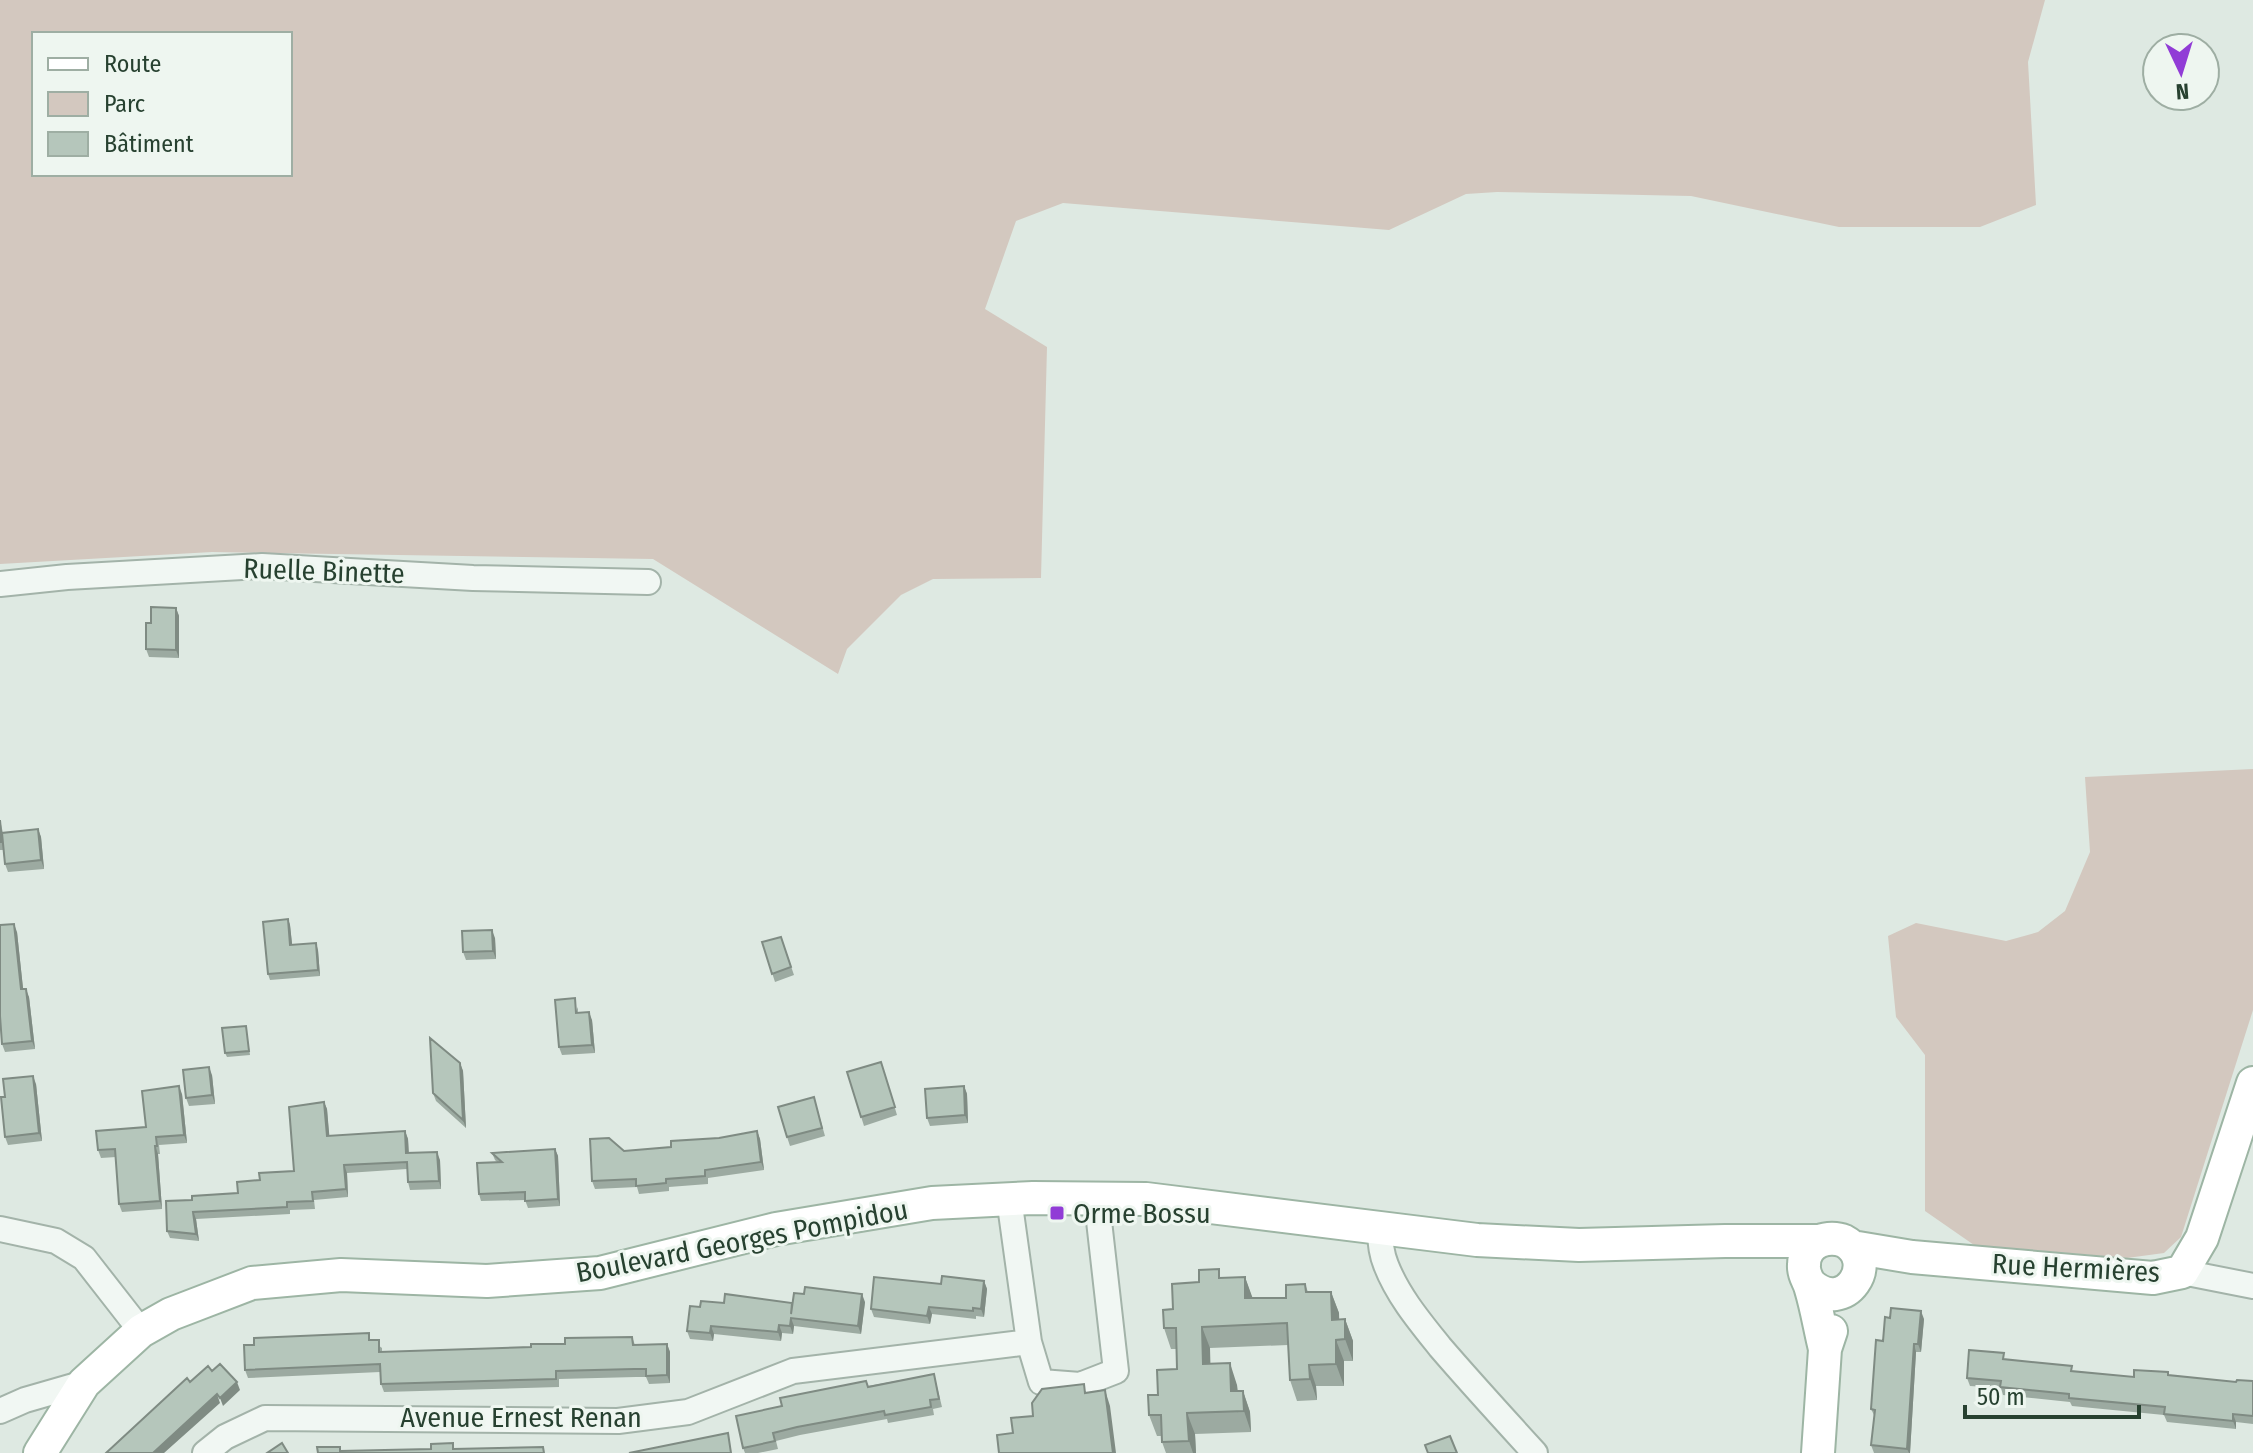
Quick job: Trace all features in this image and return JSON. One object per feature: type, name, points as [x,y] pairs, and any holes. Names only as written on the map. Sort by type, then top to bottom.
[{"type":"main road","name":"Rue Hermières","points":[[1852,1247],[1912,1257],[2153,1278],[2182,1272],[2202,1238],[2253,1083]]},
{"type":"main road","name":"Boulevard Georges Pompidou","points":[[40,1453],[84,1383],[141,1331],[171,1314],[252,1283],[341,1275],[487,1281],[600,1273],[776,1229],[932,1203],[1021,1198],[1187,1203],[1477,1240],[1579,1245],[1820,1241]]},
{"type":"main road","points":[[1818,1453],[1825,1349],[1807,1277],[1807,1253],[1820,1241],[1837,1239],[1852,1247],[1859,1262],[1825,1349]]},
{"type":"main road","points":[[1725,1241],[1807,1277],[1816,1290],[1831,1294],[1912,1257]]},
{"type":"street","name":"Ruelle Binette","points":[[0,584],[81,576],[262,566],[473,578],[648,582]]},
{"type":"street","points":[[1021,1198],[1029,1342],[1041,1382],[1080,1385],[1116,1371],[1099,1198]]},
{"type":"street","points":[[1380,1229],[1380,1245],[1386,1266],[1417,1318],[1535,1453]]},
{"type":"street","points":[[0,1230],[56,1241],[84,1258],[141,1331]]},
{"type":"street","points":[[2182,1272],[2253,1286]]},
{"type":"street","name":"Avenue Ernest Renan","points":[[205,1453],[225,1437],[265,1418],[618,1421],[688,1412],[793,1371],[1029,1342]]},
{"type":"street","points":[[0,1411],[25,1400],[84,1383]]},
{"type":"green space","points":[[0,0],[2045,0],[2028,62],[2036,205],[1980,227],[1839,227],[1691,196],[1497,192],[1466,194],[1389,230],[1063,203],[1016,221],[985,309],[1047,347],[1041,578],[933,579],[901,595],[847,649],[838,674],[653,559],[212,552],[0,564]]},
{"type":"green space","points":[[2253,769],[2253,1010],[2181,1237],[2164,1253],[2127,1258],[1974,1245],[1925,1211],[1925,1055],[1896,1017],[1888,936],[1916,923],[2006,941],[2038,932],[2065,911],[2090,852],[2085,777]]},
{"type":"building","points":[[151,607],[176,608],[176,650],[146,649],[146,623],[151,623]]},
{"type":"building","points":[[38,829],[41,860],[5,864],[2,833]]},
{"type":"building","points":[[288,919],[290,945],[316,943],[318,970],[268,974],[263,922]]},
{"type":"building","points":[[14,924],[21,989],[26,989],[32,1041],[2,1044],[0,925]]},
{"type":"building","points":[[492,930],[493,951],[463,952],[462,931]]},
{"type":"building","points":[[781,937],[791,967],[772,974],[762,942]]},
{"type":"building","points":[[575,998],[576,1013],[589,1012],[592,1045],[559,1047],[555,1000]]},
{"type":"building","points":[[246,1026],[249,1051],[225,1053],[222,1028]]},
{"type":"building","points":[[430,1038],[460,1063],[463,1120],[433,1093]]},
{"type":"building","points":[[881,1062],[895,1107],[861,1117],[847,1072]]},
{"type":"building","points":[[209,1067],[212,1095],[186,1098],[183,1070]]},
{"type":"building","points":[[33,1076],[39,1133],[5,1137],[1,1097],[5,1097],[3,1079]]},
{"type":"building","points":[[179,1086],[184,1135],[156,1137],[160,1201],[119,1204],[115,1149],[98,1150],[96,1131],[146,1127],[142,1091]]},
{"type":"building","points":[[964,1086],[965,1115],[927,1118],[925,1089]]},
{"type":"building","points":[[814,1097],[822,1128],[787,1137],[778,1107]]},
{"type":"building","points":[[324,1102],[327,1136],[405,1131],[406,1153],[437,1152],[439,1181],[408,1182],[407,1162],[344,1165],[346,1189],[312,1192],[313,1201],[287,1202],[287,1207],[193,1212],[196,1234],[167,1231],[166,1201],[238,1193],[237,1182],[260,1180],[259,1173],[294,1171],[289,1107]]},
{"type":"building","points":[[757,1131],[761,1162],[705,1170],[705,1176],[666,1179],[666,1183],[636,1186],[636,1179],[592,1181],[590,1139],[609,1138],[624,1151],[671,1147],[671,1141],[719,1138]]},
{"type":"building","points":[[555,1149],[558,1199],[525,1201],[525,1192],[479,1194],[477,1163],[502,1162],[492,1153]]},
{"type":"building","points":[[1219,1269],[1219,1278],[1245,1277],[1245,1298],[1286,1298],[1286,1285],[1305,1284],[1306,1292],[1331,1292],[1332,1320],[1345,1319],[1345,1339],[1336,1340],[1336,1364],[1309,1365],[1310,1379],[1290,1380],[1287,1323],[1202,1327],[1203,1364],[1230,1363],[1231,1391],[1243,1391],[1244,1411],[1187,1413],[1189,1441],[1162,1442],[1161,1415],[1149,1415],[1148,1395],[1158,1395],[1157,1370],[1177,1369],[1176,1328],[1164,1328],[1163,1310],[1173,1309],[1172,1284],[1199,1282],[1199,1270]]},
{"type":"building","points":[[942,1276],[984,1281],[981,1309],[929,1307],[927,1316],[871,1309],[874,1277],[941,1284]]},
{"type":"building","points":[[805,1287],[862,1294],[858,1326],[791,1318],[790,1326],[779,1325],[778,1332],[711,1326],[710,1333],[687,1331],[690,1306],[700,1307],[701,1301],[724,1303],[725,1294],[792,1303],[791,1314],[794,1293],[804,1294]]},
{"type":"building","points":[[1891,1308],[1921,1311],[1918,1344],[1914,1344],[1907,1449],[1871,1445],[1876,1340],[1883,1341],[1885,1317],[1890,1318]]},
{"type":"building","points":[[369,1333],[369,1340],[379,1340],[379,1352],[531,1347],[531,1344],[565,1344],[565,1338],[632,1337],[633,1345],[667,1344],[667,1375],[646,1376],[646,1369],[556,1371],[556,1379],[381,1384],[380,1364],[245,1370],[244,1345],[254,1345],[254,1338]]},
{"type":"building","points":[[1969,1350],[2004,1353],[2003,1359],[2072,1366],[2071,1371],[2134,1377],[2134,1370],[2236,1382],[2253,1381],[2253,1416],[2233,1414],[2233,1421],[2164,1414],[2165,1407],[2069,1398],[2069,1394],[2000,1387],[2001,1381],[1967,1378]]},
{"type":"building","points":[[220,1364],[237,1382],[220,1398],[217,1394],[153,1453],[106,1453],[187,1378],[190,1382],[208,1366],[212,1371]]},
{"type":"building","points":[[934,1374],[939,1399],[930,1400],[931,1407],[885,1415],[884,1411],[797,1427],[773,1433],[775,1441],[743,1448],[736,1416],[782,1406],[780,1398],[866,1381],[868,1387]]},
{"type":"building","points":[[1084,1384],[1085,1393],[1105,1390],[1113,1453],[999,1453],[997,1435],[1013,1433],[1011,1418],[1033,1416],[1032,1403],[1042,1389]]},
{"type":"building","points":[[728,1433],[731,1453],[629,1453]]},
{"type":"building","points":[[1450,1436],[1457,1453],[1428,1453],[1425,1445]]},
{"type":"building","points":[[282,1443],[288,1453],[267,1453]]},
{"type":"building","points":[[453,1443],[453,1449],[543,1447],[544,1453],[318,1453],[317,1447],[340,1447],[340,1451],[431,1449],[431,1444]]},
{"type":"place","name":"Orme Bossu","points":[[1057,1213]]}]
